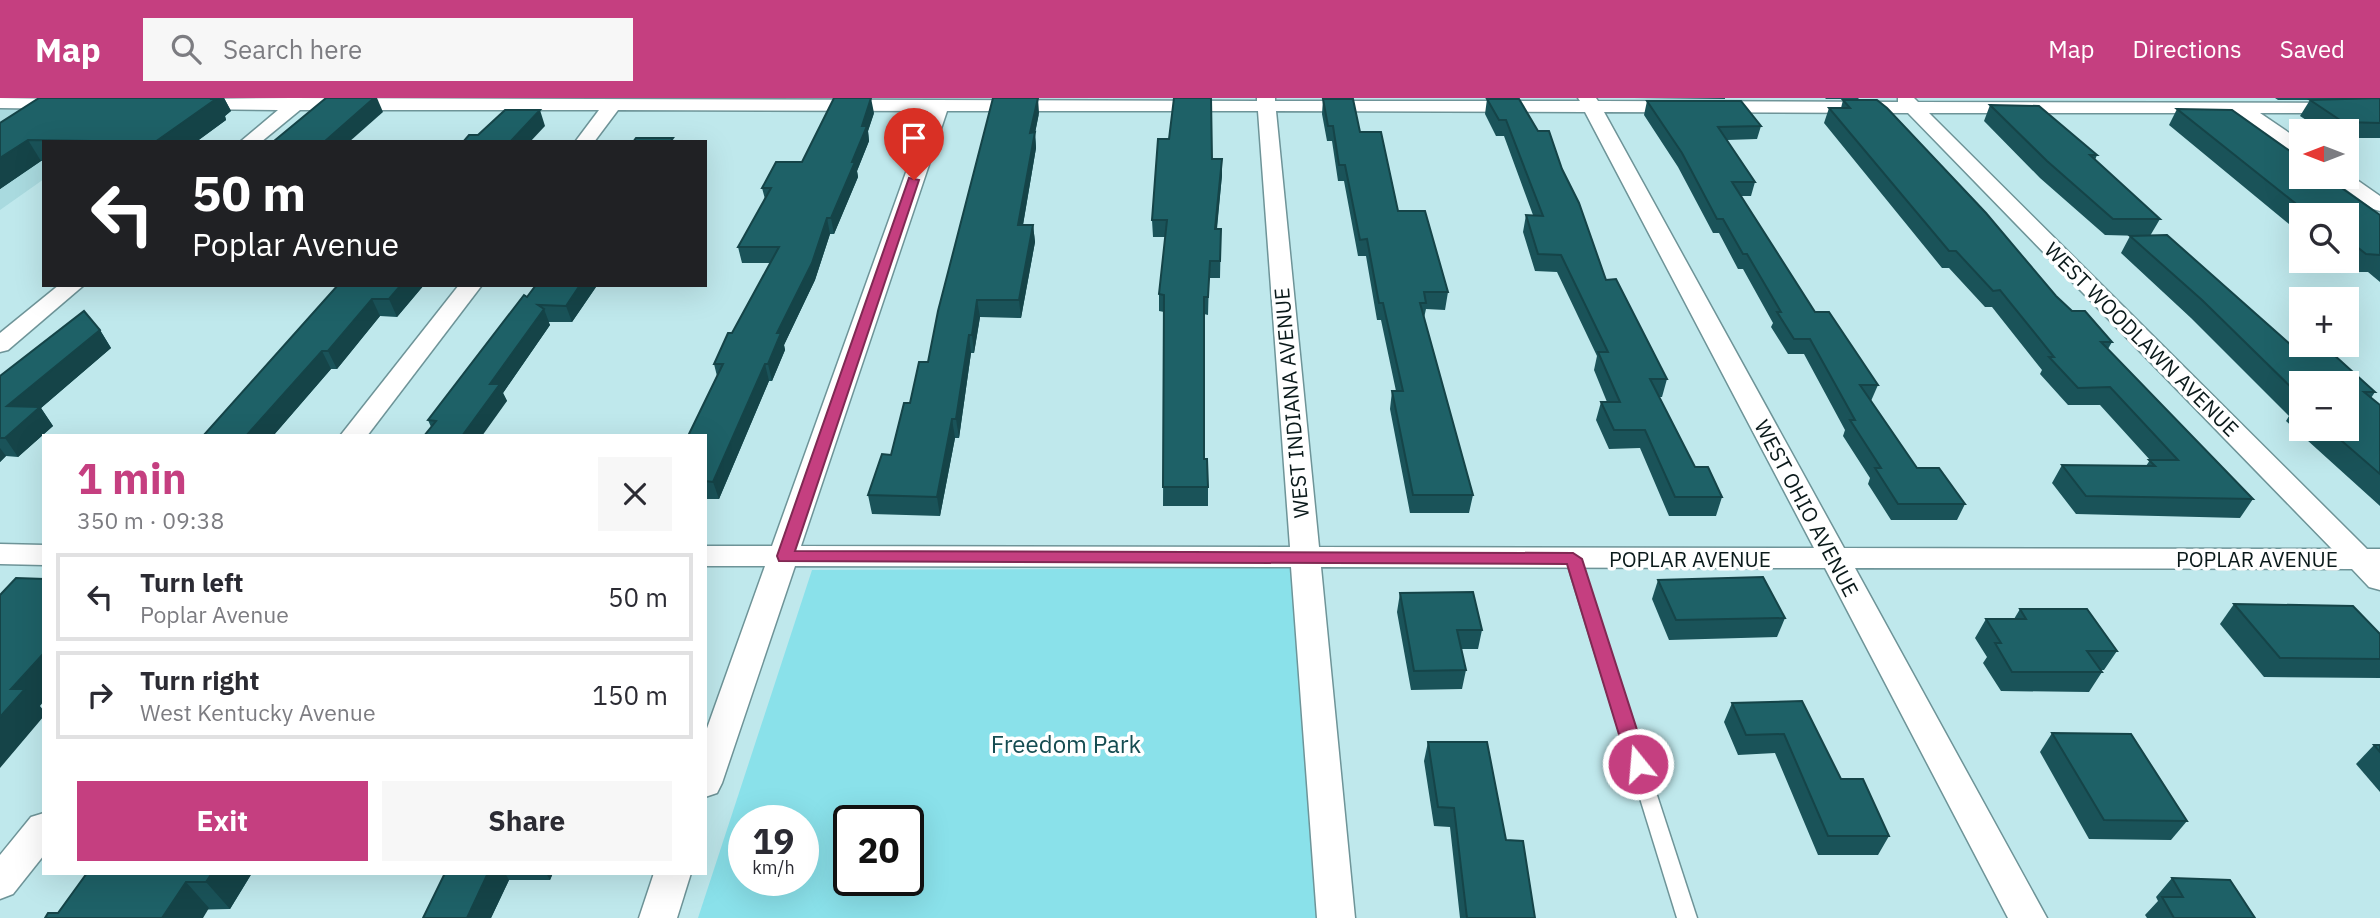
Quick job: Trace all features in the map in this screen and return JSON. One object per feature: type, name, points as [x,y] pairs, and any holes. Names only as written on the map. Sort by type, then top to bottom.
[{"type":"street","points":[[6,110],[39,101],[80,104]]},
{"type":"street","points":[[252,140],[299,101]]},
{"type":"street","points":[[174,104],[299,101],[2234,103],[2380,108]]},
{"type":"street","points":[[586,140],[615,102]]},
{"type":"street","points":[[707,777],[940,102]]},
{"type":"street","name":"WEST INDIANA AVENUE","points":[[1266,102],[1336,918]]},
{"type":"street","name":"WEST OHIO AVENUE","points":[[1589,102],[2028,918]]},
{"type":"street","name":"WEST WOODLAWN AVENUE","points":[[1909,103],[2370,559],[2380,580]]},
{"type":"street","points":[[2234,103],[2289,142]]},
{"type":"street","points":[[2357,189],[2380,205]]},
{"type":"street","points":[[0,345],[71,287]]},
{"type":"street","points":[[355,434],[469,287]]},
{"type":"street","points":[[0,554],[42,555]]},
{"type":"street","name":"POPLAR AVENUE","points":[[707,556],[2370,559]]},
{"type":"street","points":[[0,883],[42,830]]},
{"type":"street","points":[[658,918],[672,875]]},
{"type":"lane","points":[[1573,559],[1687,918]]},
{"type":"shaded area","points":[[0,108],[142,109],[50,140],[42,140],[42,180],[0,210]]},
{"type":"green space","name":"Freedom Park","points":[[1293,568],[1320,918],[698,918],[728,826],[728,896],[819,896],[819,805],[735,805],[812,570]]},
{"type":"building","points":[[39,98],[216,99],[158,140],[28,140],[0,158],[0,123]]},
{"type":"building","points":[[326,98],[374,98],[326,140],[275,140]]},
{"type":"building","points":[[834,98],[871,98],[862,126],[867,126],[852,162],[855,162],[831,218],[827,218],[812,263],[777,333],[781,333],[713,482],[707,481],[707,434],[689,434],[723,364],[714,364],[728,333],[732,333],[779,247],[738,247],[771,188],[762,188],[776,162],[802,162]]},
{"type":"building","points":[[993,98],[1038,98],[1030,133],[1035,132],[1018,225],[1033,225],[1019,300],[977,300],[956,419],[952,419],[937,497],[868,495],[882,454],[891,455],[904,403],[910,403],[919,362],[928,362],[938,311]]},
{"type":"building","points":[[1174,98],[1211,98],[1212,159],[1222,159],[1215,229],[1221,229],[1220,261],[1210,261],[1208,297],[1204,297],[1204,459],[1207,459],[1208,487],[1163,487],[1164,295],[1159,294],[1167,220],[1152,220],[1158,139],[1169,139]]},
{"type":"building","points":[[2380,98],[2380,123],[2338,119],[2310,100]]},
{"type":"building","points":[[1323,99],[1353,99],[1360,132],[1381,132],[1398,211],[1425,211],[1448,292],[1424,292],[1426,303],[1420,303],[1473,495],[1413,495],[1392,391],[1403,391],[1383,303],[1379,303],[1367,239],[1360,240],[1345,165],[1339,165],[1333,126],[1328,126]]},
{"type":"building","points":[[1487,99],[1519,99],[1538,131],[1549,131],[1562,169],[1579,203],[1606,280],[1616,279],[1667,379],[1650,379],[1695,467],[1708,467],[1722,497],[1675,497],[1645,430],[1614,430],[1601,402],[1620,402],[1598,352],[1608,352],[1561,255],[1538,254],[1526,215],[1543,216],[1506,120],[1499,120]]},
{"type":"building","points":[[1843,100],[1877,100],[1887,108],[1986,213],[2056,296],[2072,311],[2085,311],[2112,342],[2101,342],[2253,499],[2086,496],[2062,465],[2155,466],[2149,460],[2178,460],[2110,387],[2078,388],[2049,357],[2054,357],[2000,290],[1993,291],[1956,251],[1949,251],[1829,108],[1850,108]]},
{"type":"building","points":[[1647,101],[1741,101],[1761,126],[1718,127],[1755,182],[1732,182],[1815,312],[1829,312],[1878,385],[1860,385],[1917,468],[1939,468],[1965,504],[1898,504],[1875,468],[1881,468],[1850,420],[1855,420],[1810,339],[1794,339],[1747,254],[1743,254],[1723,219],[1717,219],[1682,153]]},
{"type":"building","points":[[1990,105],[2039,106],[2097,155],[2090,155],[2160,219],[2113,219],[2047,161]]},
{"type":"building","points":[[2177,109],[2232,110],[2289,150],[2289,189],[2343,189],[2380,215],[2380,255],[2366,254],[2359,248],[2359,203],[2295,203]]},
{"type":"building","points":[[505,110],[540,110],[512,140],[465,140],[469,135],[478,135]]},
{"type":"building","points":[[636,138],[673,138],[672,140],[634,140]]},
{"type":"building","points":[[2167,235],[2289,343],[2289,357],[2336,357],[2352,371],[2289,371],[2289,385],[2202,300],[2130,236]]},
{"type":"building","points":[[336,287],[399,287],[389,299],[372,299],[328,351],[322,351],[248,434],[205,434]]},
{"type":"building","points":[[534,287],[579,287],[566,306],[538,305],[544,309],[490,384],[500,384],[463,434],[426,434],[436,421],[428,420],[524,295],[527,297]]},
{"type":"building","points":[[84,311],[100,330],[7,406],[40,407],[5,438],[0,438],[0,376]]},
{"type":"building","points":[[2359,378],[2375,392],[2364,392],[2380,405],[2380,474],[2342,441],[2359,441]]},
{"type":"building","points":[[1763,577],[1785,618],[1676,620],[1658,580]]},
{"type":"building","points":[[16,578],[42,579],[42,655],[11,689],[25,689],[0,717],[0,595]]},
{"type":"building","points":[[1473,592],[1482,630],[1457,630],[1466,670],[1414,671],[1400,593]]},
{"type":"building","points":[[2234,604],[2353,606],[2380,634],[2380,659],[2280,658]]},
{"type":"building","points":[[2020,609],[2087,609],[2117,651],[2087,651],[2102,672],[2012,672],[1995,643],[2001,643],[1986,619],[2026,619]]},
{"type":"building","points":[[1802,701],[1841,779],[1863,779],[1889,836],[1828,836],[1784,734],[1746,735],[1732,703]]},
{"type":"building","points":[[2052,733],[2131,734],[2187,821],[2104,820]]},
{"type":"building","points":[[1428,742],[1487,742],[1506,840],[1523,841],[1535,918],[1467,918],[1454,808],[1438,807]]},
{"type":"building","points":[[86,875],[211,875],[206,882],[186,882],[162,918],[45,918],[48,913],[58,913]]},
{"type":"building","points":[[444,875],[487,875],[467,918],[423,918]]},
{"type":"building","points":[[2172,878],[2230,880],[2255,918],[2174,918],[2162,897],[2183,897]]},
{"type":"route","points":[[914,180],[785,556],[1573,559],[1638,764]]}]
